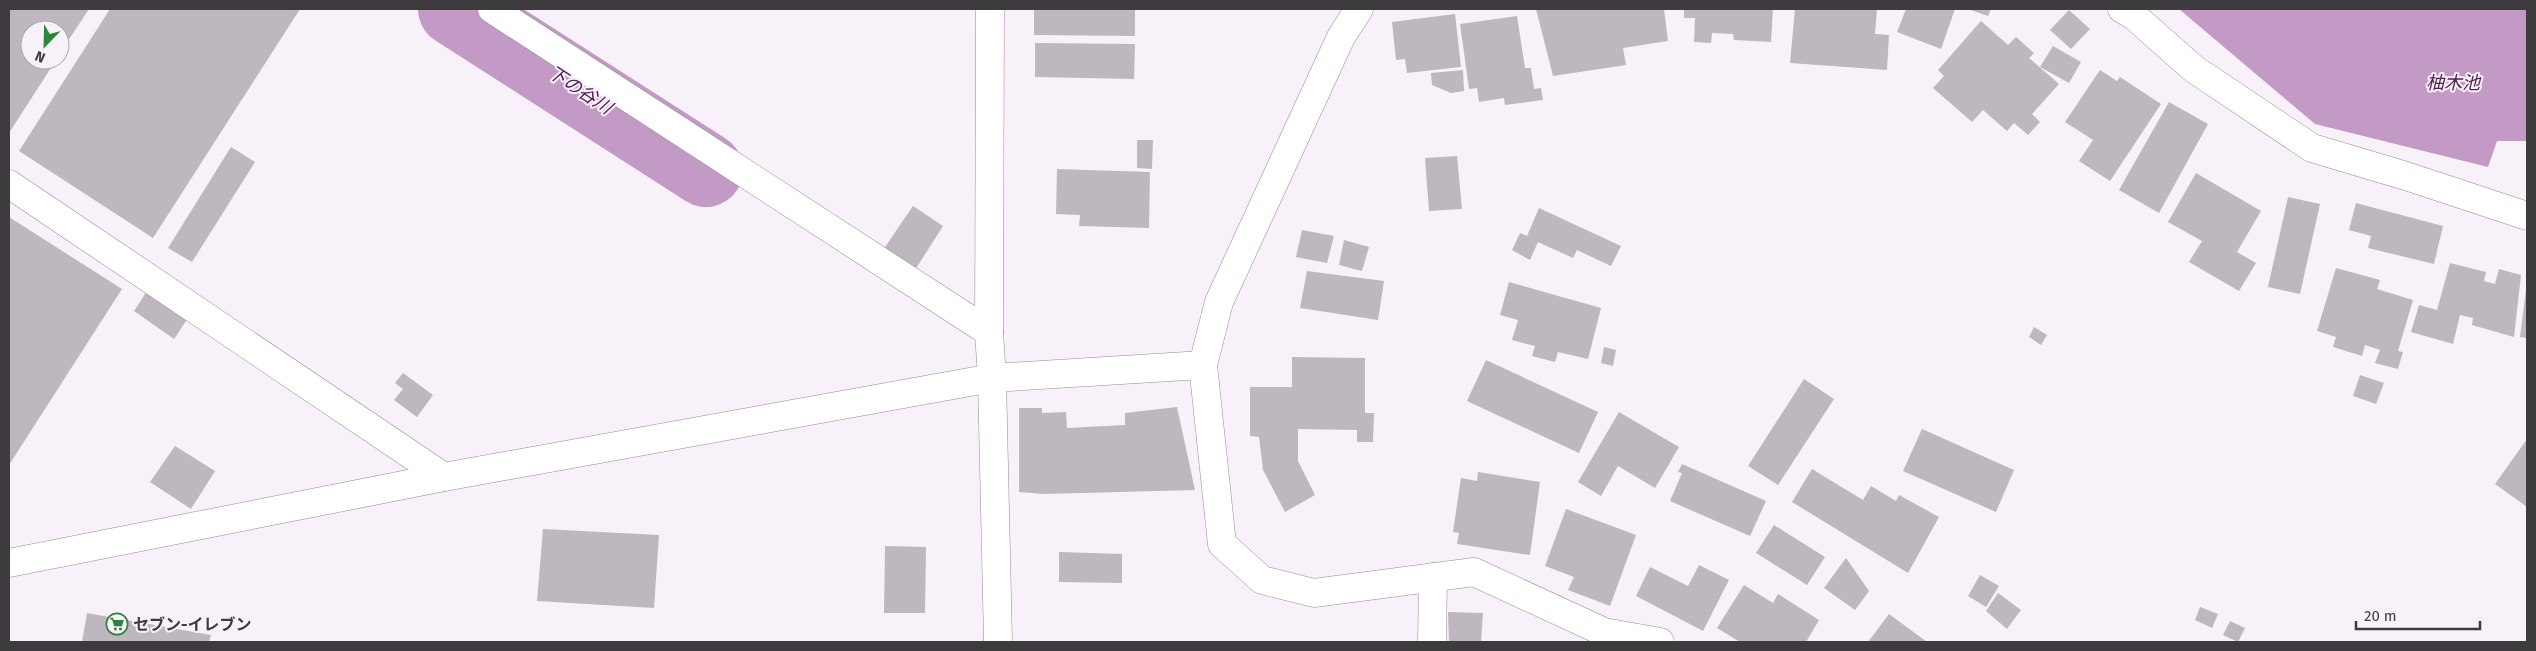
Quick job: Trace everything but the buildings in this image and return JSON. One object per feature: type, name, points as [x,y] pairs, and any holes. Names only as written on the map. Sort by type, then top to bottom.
[{"type":"street","points":[[492,9],[989,332]]},
{"type":"street","points":[[990,9],[989,332],[992,378],[998,642]]},
{"type":"street","points":[[1359,9],[1341,37],[1219,302],[1204,365],[1222,544],[1262,580],[1314,593],[1474,572],[1604,632],[1660,642]]},
{"type":"street","points":[[2122,9],[2134,16],[2194,69],[2312,148],[2406,176],[2527,216]]},
{"type":"street","points":[[9,184],[444,477]]},
{"type":"street","points":[[9,563],[444,477],[992,378],[1204,365]]},
{"type":"street","points":[[1432,642],[1433,577]]},
{"type":"water","name":"柚木池","points":[[2179,9],[2527,9],[2527,141],[2497,141],[2488,167],[2315,124]]},
{"type":"waterway","name":"下の谷川","points":[[455,9],[706,170]]},
{"type":"place","name":"セブン-イレブン","points":[[117,624]]}]
